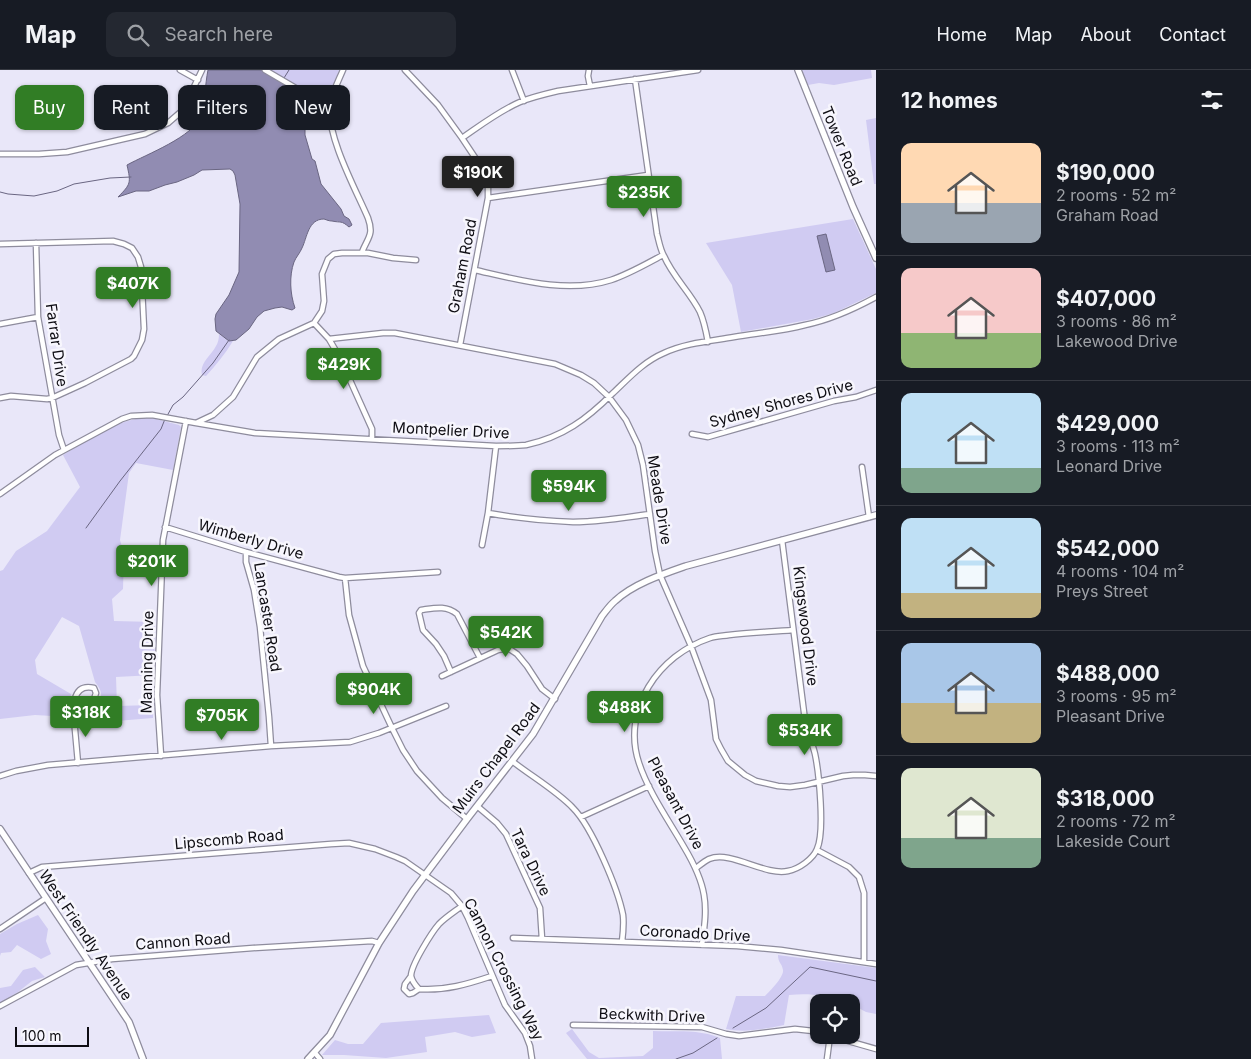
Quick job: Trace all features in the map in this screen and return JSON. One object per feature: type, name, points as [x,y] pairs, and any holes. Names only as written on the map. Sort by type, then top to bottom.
[{"type":"main road","name":"Tower Road","points":[[798,70],[876,258]]},
{"type":"main road","name":"Muirs Chapel Road","points":[[308,1059],[330,1035],[379,943],[397,914],[424,875],[533,734],[602,616],[615,600],[660,575],[686,566],[876,515]]},
{"type":"main road","name":"West Friendly Avenue","points":[[0,829],[129,1022],[144,1059]]},
{"type":"street","points":[[180,70],[198,80]]},
{"type":"street","points":[[0,154],[67,152],[145,134],[168,123],[183,110],[202,70]]},
{"type":"street","points":[[265,70],[291,85]]},
{"type":"street","points":[[336,85],[343,70]]},
{"type":"street","name":"Graham Road","points":[[405,70],[438,105],[484,171],[488,183],[488,198],[460,345]]},
{"type":"street","points":[[512,70],[524,101]]},
{"type":"street","points":[[590,70],[588,76],[590,86]]},
{"type":"street","points":[[462,138],[506,109],[541,95],[698,70]]},
{"type":"street","points":[[635,79],[656,234],[663,255],[700,313],[705,325],[708,342]]},
{"type":"street","points":[[332,130],[371,226],[370,236],[362,252]]},
{"type":"street","points":[[488,198],[648,175]]},
{"type":"street","points":[[0,244],[113,242],[132,248],[138,257],[141,267],[144,329],[142,340],[134,356],[52,398],[11,396],[0,398]]},
{"type":"street","name":"Farrar Drive","points":[[36,243],[38,317],[59,435],[64,450]]},
{"type":"street","points":[[196,423],[213,415],[233,397],[257,357],[267,348],[279,339],[314,323],[322,311],[324,301],[322,274],[328,258],[334,254],[362,252],[416,260]]},
{"type":"street","points":[[475,270],[544,284],[579,286],[596,284],[612,279],[663,255]]},
{"type":"street","name":"Montpelier Drive","points":[[0,494],[64,450],[108,425],[131,416],[152,415],[255,433],[496,446],[526,444],[564,432],[588,416],[637,369],[663,353],[677,348],[806,325],[841,314],[876,297]]},
{"type":"street","points":[[0,324],[38,317]]},
{"type":"street","points":[[314,323],[329,339],[340,358],[372,428],[372,439]]},
{"type":"street","name":"Meade Drive","points":[[329,339],[395,333],[555,364],[594,383],[609,397],[626,420],[638,446],[643,465],[660,575],[692,646],[711,700],[716,739],[728,760],[745,775],[756,781],[790,787],[819,783],[848,775],[876,776]]},
{"type":"street","name":"Sydney Shores Drive","points":[[692,434],[708,437],[876,390]]},
{"type":"street","name":"Manning Drive","points":[[161,756],[157,695],[163,540],[186,421]]},
{"type":"street","points":[[482,545],[496,446]]},
{"type":"street","points":[[862,467],[869,517]]},
{"type":"street","points":[[488,513],[528,519],[574,522],[650,514]]},
{"type":"street","name":"Wimberly Drive","points":[[165,527],[246,552],[345,578]]},
{"type":"street","name":"Kingswood Drive","points":[[782,540],[806,728],[814,753],[819,783],[822,831],[817,850]]},
{"type":"street","name":"Lancaster Road","points":[[246,552],[246,562],[254,590],[260,627],[271,746]]},
{"type":"street","points":[[438,572],[345,578],[349,614],[359,653],[392,728],[417,771],[442,798],[467,819]]},
{"type":"street","points":[[451,672],[436,644],[423,630],[419,613],[421,610],[444,607],[451,609],[457,614],[480,658]]},
{"type":"street","name":"Pleasant Drive","points":[[702,945],[705,924],[705,896],[702,883],[696,868],[649,786],[638,761],[635,735],[636,718],[640,704],[644,692],[652,680],[672,658],[692,646],[711,637],[793,630]]},
{"type":"street","points":[[442,676],[498,650],[508,648],[517,654],[542,688],[554,699]]},
{"type":"street","points":[[73,710],[81,704],[94,699],[96,693],[92,686],[79,692],[74,700],[73,710],[78,763]]},
{"type":"street","points":[[0,776],[30,768],[78,763],[271,746],[350,742],[392,728],[446,706]]},
{"type":"street","points":[[512,761],[573,807],[581,817],[602,857],[620,903],[623,917],[622,942]]},
{"type":"street","points":[[581,817],[649,786]]},
{"type":"street","name":"Tara Drive","points":[[477,806],[497,823],[506,834],[540,908],[542,939]]},
{"type":"street","name":"Lipscomb Road","points":[[29,873],[42,867],[349,843],[375,849],[396,857],[405,861],[424,875]]},
{"type":"street","points":[[696,868],[709,859],[726,858],[768,870],[788,871],[802,865],[817,850],[848,867],[858,877],[864,893],[864,962]]},
{"type":"street","name":"Cannon Crossing Way","points":[[424,875],[451,893],[462,906],[505,1005],[526,1033],[532,1059]]},
{"type":"street","points":[[0,929],[46,898]]},
{"type":"street","points":[[462,906],[440,923],[426,941],[411,976],[404,984],[404,989],[409,994],[419,989],[441,989],[492,976]]},
{"type":"street","name":"Coronado Drive","points":[[512,938],[737,946],[781,950],[876,964]]},
{"type":"street","name":"Cannon Road","points":[[0,1006],[76,965],[112,959],[252,948],[372,941],[379,943]]},
{"type":"street","points":[[411,976],[414,984],[419,989]]},
{"type":"street","name":"Beckwith Drive","points":[[573,1025],[702,1027],[739,1036],[795,1029],[810,1030]]},
{"type":"street","points":[[827,1059],[828,1044]]},
{"type":"street","points":[[859,1044],[876,1049]]},
{"type":"street","points":[[315,1053],[320,1059]]},
{"type":"shaded area","points":[[208,70],[261,70],[287,85],[276,85],[276,130],[305,130],[312,159],[315,161],[321,184],[352,225],[349,227],[342,223],[324,219],[315,222],[311,226],[292,267],[291,285],[295,308],[292,310],[282,307],[264,311],[257,317],[249,329],[236,340],[229,341],[216,331],[215,319],[216,314],[229,295],[239,272],[240,204],[233,171],[230,169],[202,170],[177,182],[149,191],[136,191],[118,197],[129,183],[127,165],[179,138],[190,130],[266,130],[266,85],[206,85]]},
{"type":"shaded area","points":[[270,70],[339,70],[333,85],[296,85]]},
{"type":"shaded area","points":[[802,70],[871,70],[872,78],[834,85],[819,83],[808,85]]},
{"type":"shaded area","points":[[876,118],[876,184],[874,184],[866,120]]},
{"type":"shaded area","points":[[853,219],[876,269],[876,293],[834,313],[813,319],[741,332],[732,285],[706,243]]},
{"type":"shaded area","points":[[826,234],[835,270],[826,272],[817,236]]},
{"type":"shaded area","points":[[219,334],[229,341],[233,341],[206,376],[202,375],[202,367],[217,345]]},
{"type":"shaded area","points":[[141,418],[152,418],[181,427],[173,470],[136,463],[129,473],[120,540],[124,554],[123,589],[112,599],[114,621],[155,622],[154,675],[116,677],[117,706],[153,705],[153,718],[80,724],[79,716],[82,708],[96,702],[101,695],[95,682],[79,626],[62,617],[35,660],[37,674],[71,694],[69,703],[70,717],[35,715],[0,719],[0,571],[3,570],[16,551],[47,531],[80,487],[63,455],[110,428]]},
{"type":"shaded area","points":[[38,915],[48,929],[46,941],[51,954],[41,959],[17,945],[11,952],[1,953],[0,956],[0,934]]},
{"type":"shaded area","points":[[778,955],[876,968],[876,1014],[860,1009],[860,994],[789,995],[784,1025],[748,1031],[726,1029],[736,996],[765,996],[779,980],[783,970]]},
{"type":"shaded area","points":[[35,967],[45,977],[32,981],[0,1003],[0,988],[11,986],[23,970]]},
{"type":"shaded area","points":[[489,1015],[496,1033],[472,1037],[455,1032],[425,1037],[427,1052],[386,1058],[322,1055],[335,1040],[348,1044],[363,1044],[381,1023]]},
{"type":"shaded area","points":[[572,1029],[589,1052],[599,1058],[643,1056],[653,1048],[653,1031],[679,1031],[704,1033],[720,1038],[722,1059],[587,1059],[566,1033]]},
{"type":"waterway","points":[[284,78],[289,70]]},
{"type":"waterway","points":[[0,192],[34,196],[57,191],[74,184],[110,178],[131,177]]},
{"type":"waterway","points":[[167,416],[173,405],[183,397],[213,363],[229,340]]},
{"type":"waterway","points":[[86,528],[161,429],[165,419]]},
{"type":"waterway","points":[[733,1028],[766,1008],[810,967],[876,981]]},
{"type":"waterway","points":[[676,1059],[693,1053],[717,1038]]}]
